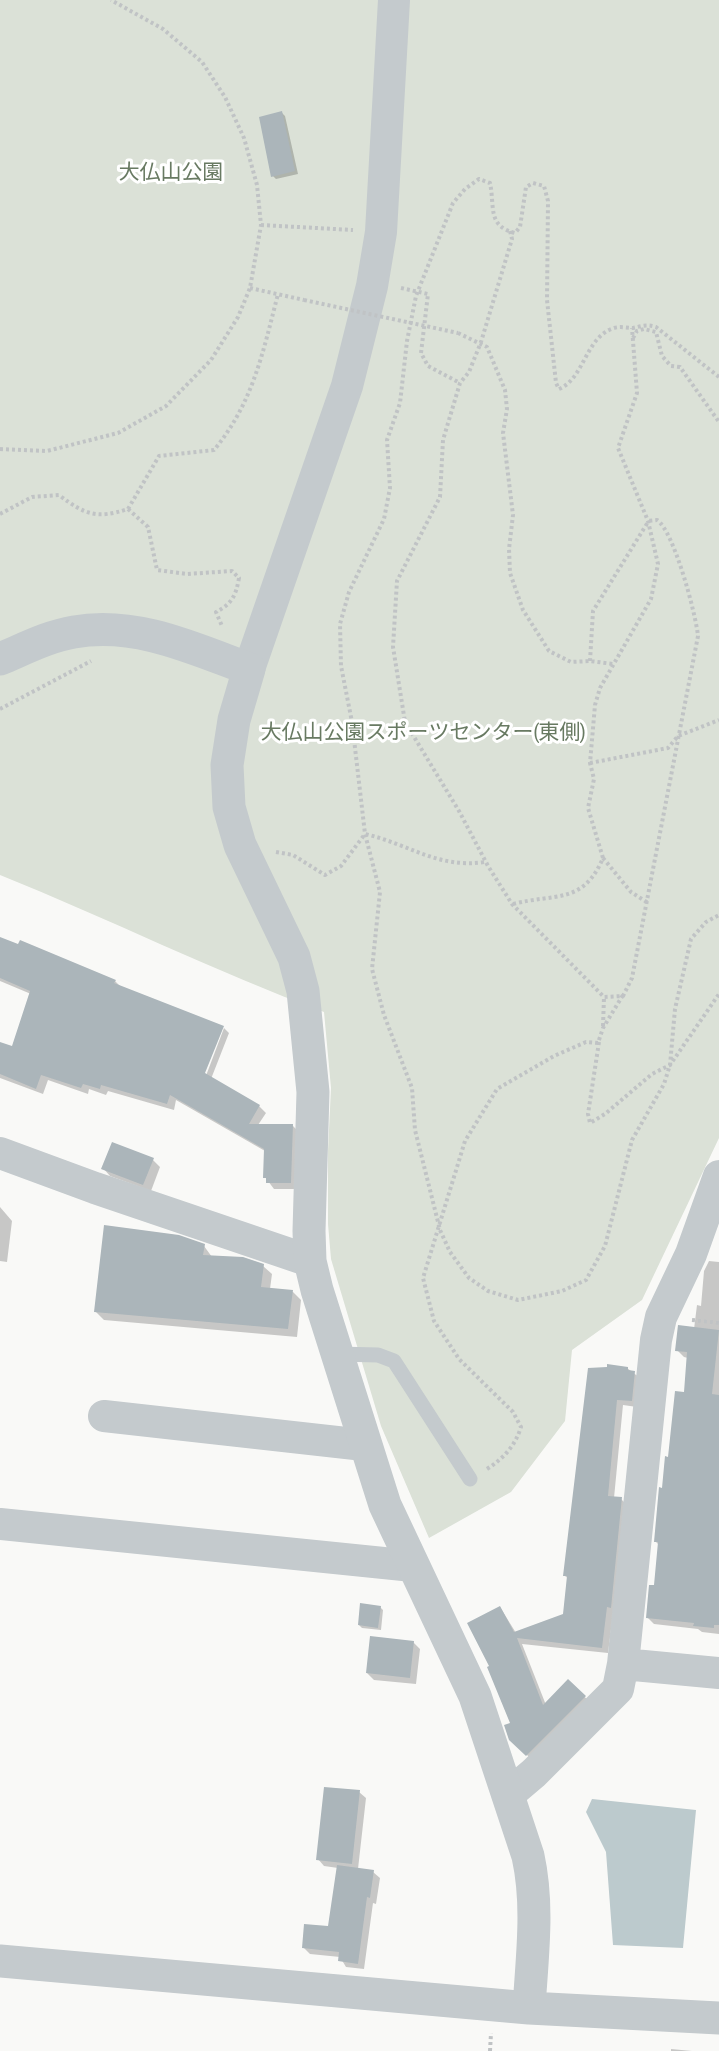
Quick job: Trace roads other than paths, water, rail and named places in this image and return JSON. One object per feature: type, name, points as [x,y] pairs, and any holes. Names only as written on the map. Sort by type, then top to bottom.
[{"type":"street","points":[[394,0],[381,232],[370,296],[347,386],[235,664],[234,720],[227,765],[229,807],[240,845],[294,957],[303,991],[313,1092],[310,1261],[364,1445],[385,1504],[461,1662],[486,1726],[528,1856],[534,1896],[529,2008]]},
{"type":"street","points":[[0,659],[72,632],[103,629],[158,636],[235,664]]},
{"type":"street","points":[[0,1153],[310,1261]]},
{"type":"street","points":[[508,1795],[534,1773],[618,1689],[623,1664],[656,1340],[661,1317],[691,1254],[719,1176]]},
{"type":"street","points":[[104,1416],[364,1445]]},
{"type":"street","points":[[0,1524],[413,1566]]},
{"type":"street","points":[[623,1664],[719,1673]]},
{"type":"street","points":[[0,1960],[529,2008],[719,2018]]},
{"type":"lane","points":[[337,1354],[378,1355],[394,1361],[470,1479]]},
{"type":"park label","name":"大仏山公園","points":[[171,172]]},
{"type":"park label","name":"大仏山公園スポーツセンター(東側)","points":[[423,732]]}]
